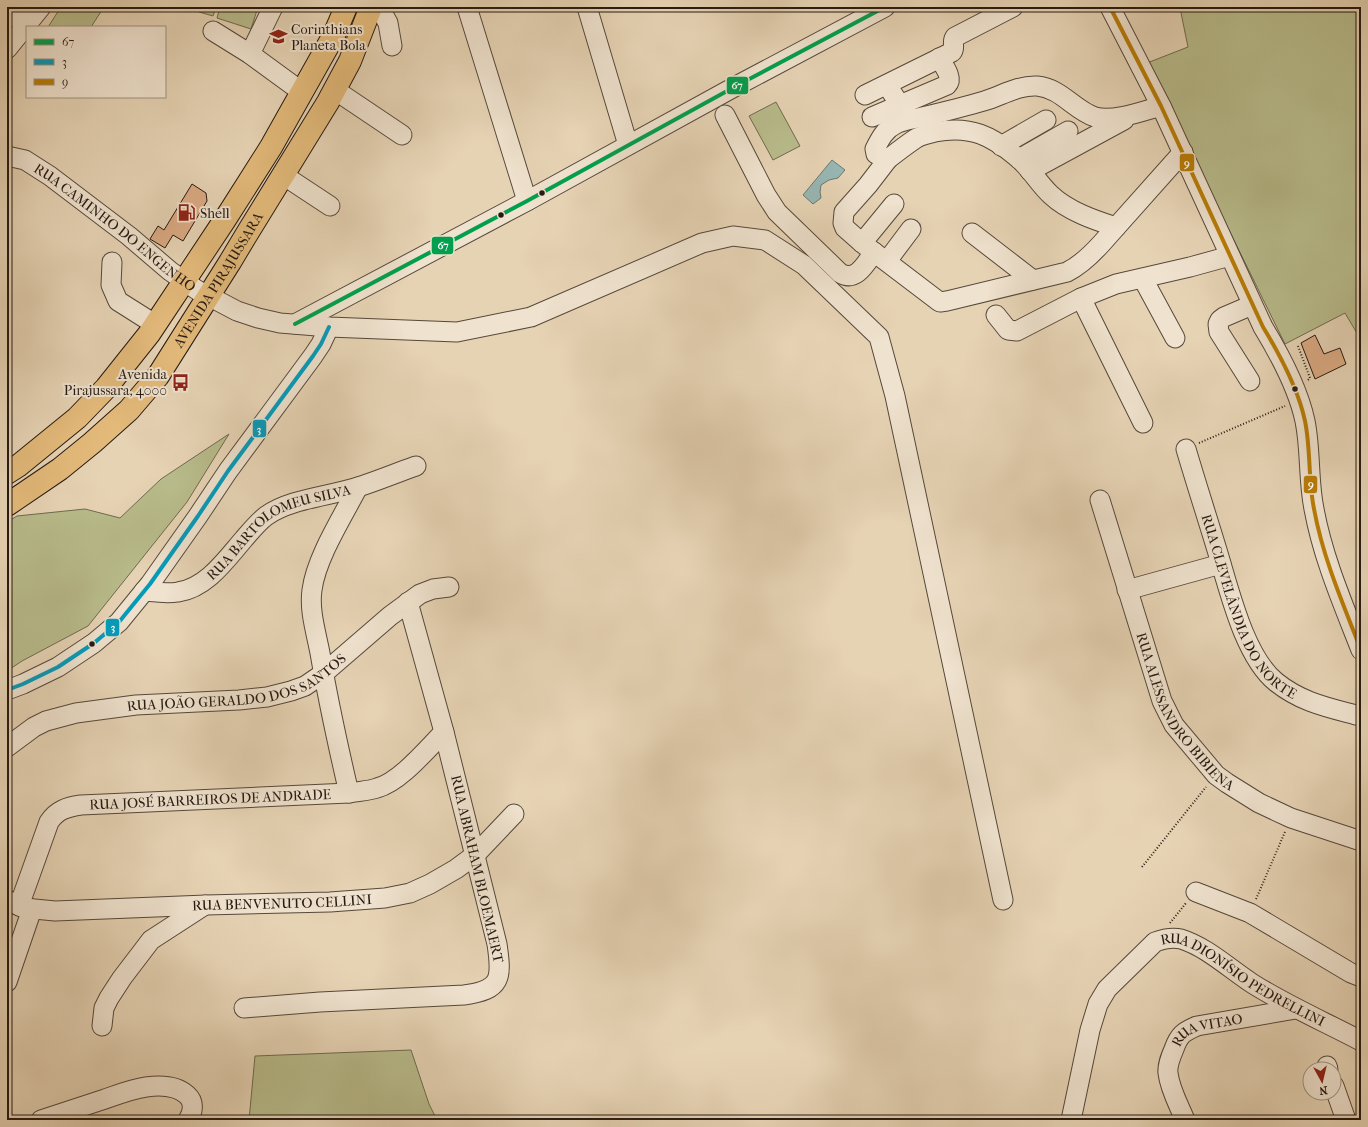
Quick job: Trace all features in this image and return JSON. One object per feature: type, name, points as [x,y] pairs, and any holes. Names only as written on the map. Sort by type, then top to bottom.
[{"type":"main road","name":"AVENIDA PIRAJUSSARA","points":[[7,472],[18,466],[48,443],[82,413],[106,388],[156,325],[271,147],[334,35],[346,7]]},
{"type":"main road","name":"AVENIDA PIRAJUSSARA","points":[[7,505],[60,469],[129,410],[158,376],[209,297],[331,96],[350,61],[371,7]]},
{"type":"main road","points":[[331,96],[319,105],[310,100],[310,96],[325,67],[334,35]]},
{"type":"street","points":[[7,49],[41,7]]},
{"type":"street","points":[[250,54],[273,7]]},
{"type":"street","points":[[378,7],[388,23],[392,46]]},
{"type":"street","points":[[466,7],[527,201]]},
{"type":"street","points":[[586,7],[628,145]]},
{"type":"street","points":[[295,324],[527,201],[738,84],[885,7]]},
{"type":"street","points":[[866,96],[953,50],[953,39],[955,37],[1013,7]]},
{"type":"street","points":[[1110,7],[1161,106],[1252,305],[1281,358],[1299,400],[1305,421],[1314,509],[1330,570],[1355,622],[1361,650]]},
{"type":"street","points":[[7,10],[26,25]]},
{"type":"street","points":[[213,31],[250,54],[302,92]]},
{"type":"street","points":[[872,117],[949,84],[950,78],[939,58]]},
{"type":"street","points":[[887,85],[900,105]]},
{"type":"street","points":[[888,158],[876,154],[874,149],[884,133],[897,123],[986,100],[1029,86],[1038,86],[1054,90],[1086,113],[1095,117],[1103,118],[1136,113],[1161,106]]},
{"type":"street","points":[[331,96],[402,135]]},
{"type":"street","points":[[1024,165],[1136,113]]},
{"type":"street","points":[[725,116],[766,195],[777,212],[840,273],[848,276],[856,274],[874,252],[894,204]]},
{"type":"street","points":[[1001,146],[1046,120]]},
{"type":"street","points":[[1116,228],[1083,216],[1052,196],[1024,165],[986,135],[973,131],[960,130],[945,130],[916,138],[888,158],[868,185],[844,212],[843,223],[846,228],[874,252],[940,302],[947,301],[1067,272],[1074,268],[1089,257],[1116,228],[1183,152]]},
{"type":"street","points":[[1024,165],[1068,131]]},
{"type":"street","name":"RUA CAMINHO DO ENGENHO","points":[[7,146],[16,158],[50,176],[129,236],[184,281],[209,297],[267,327],[295,324],[329,328],[457,332],[531,317],[702,243],[733,236],[765,240],[804,266],[879,336],[897,403],[1003,900]]},
{"type":"street","points":[[283,175],[330,206]]},
{"type":"street","points":[[874,252],[911,230]]},
{"type":"street","points":[[972,233],[1033,280]]},
{"type":"street","points":[[996,315],[1008,330],[1015,331],[1081,298],[1116,284],[1143,279],[1230,256]]},
{"type":"street","points":[[112,262],[111,285],[118,301],[156,325]]},
{"type":"street","points":[[1143,279],[1175,338]]},
{"type":"street","points":[[1081,298],[1143,423]]},
{"type":"street","points":[[1250,381],[1219,332],[1218,324],[1224,317],[1252,305]]},
{"type":"street","points":[[7,690],[58,667],[94,643],[118,622],[144,591],[198,516],[228,471],[313,356],[329,328]]},
{"type":"street","name":"RUA CLEVELÂNDIA DO NORTE","points":[[1186,449],[1241,625],[1257,659],[1275,681],[1299,698],[1318,705],[1356,715],[1361,714]]},
{"type":"street","name":"RUA BARTOLOMEU SILVA","points":[[144,591],[176,593],[202,582],[216,570],[256,525],[266,516],[284,506],[358,487],[416,466]]},
{"type":"street","points":[[349,792],[324,674],[312,606],[312,589],[316,572],[328,543],[358,487]]},
{"type":"street","name":"RUA ALESSANDRO BIBIENA","points":[[1100,500],[1162,701],[1174,725],[1216,775],[1259,803],[1291,818],[1361,841]]},
{"type":"street","points":[[1127,590],[1221,564]]},
{"type":"street","name":"RUA JOÃO GERALDO DOS SANTOS","points":[[7,747],[34,727],[61,716],[136,705],[239,700],[267,697],[305,686],[324,674],[408,602],[420,594],[432,589],[449,587]]},
{"type":"street","name":"RUA ABRAHAM BLOEMAERT","points":[[244,1008],[320,1002],[464,995],[484,991],[496,982],[499,976],[500,966],[497,944],[444,732],[408,602]]},
{"type":"street","name":"RUA JOSÉ BARREIROS DE ANDRADE","points":[[7,982],[20,905],[48,822],[54,815],[68,807],[81,805],[349,792],[378,788],[391,782],[406,770],[444,732]]},
{"type":"street","name":"RUA BENVENUTO CELLINI","points":[[20,905],[55,911],[330,902],[385,898],[410,893],[430,884],[456,869],[475,855],[514,814]]},
{"type":"street","points":[[1196,892],[1250,913],[1351,973],[1361,977]]},
{"type":"street","points":[[102,1026],[104,1008],[108,998],[151,940],[206,905]]},
{"type":"street","points":[[147,907],[151,940]]},
{"type":"street","name":"RUA DIONÍSIO PEDRELLINI","points":[[1071,1120],[1090,1030],[1098,1004],[1107,989],[1155,942],[1164,939],[1181,939],[1200,948],[1254,984],[1296,1009],[1361,1041]]},
{"type":"street","name":"RUA VITAO","points":[[1185,1120],[1174,1095],[1168,1072],[1170,1059],[1177,1041],[1185,1031],[1197,1026],[1296,1009]]},
{"type":"street","points":[[41,1120],[127,1092],[146,1087],[164,1086],[184,1092],[191,1099],[192,1113],[188,1120]]},
{"type":"street","points":[[1339,1101],[1346,1120]]},
{"type":"path","points":[[1186,449],[1299,400]]},
{"type":"path","points":[[1142,867],[1216,775]]},
{"type":"path","points":[[1250,913],[1291,818]]},
{"type":"path","points":[[1155,942],[1196,892]]},
{"type":"green space","points":[[61,7],[98,7],[102,10],[92,26],[49,26]]},
{"type":"green space","points":[[182,7],[216,7],[213,16]]},
{"type":"green space","points":[[220,7],[258,7],[251,29],[217,18]]},
{"type":"green space","points":[[1361,7],[1361,340],[1345,313],[1285,344],[1147,63],[1188,47],[1180,8]]},
{"type":"green space","points":[[776,102],[800,146],[773,160],[749,116]]},
{"type":"green space","points":[[229,434],[187,502],[88,626],[22,661],[7,671],[7,522],[17,516],[85,509],[120,518],[161,479]]},
{"type":"green space","points":[[411,1050],[429,1104],[437,1120],[249,1120],[255,1056]]},
{"type":"water","points":[[832,160],[845,170],[838,178],[829,180],[821,185],[821,198],[813,204],[803,195]]},
{"type":"building","name":"Shell","points":[[192,184],[206,193],[207,201],[183,241],[173,235],[165,248],[150,239],[158,226],[164,230]]},
{"type":"building","points":[[1315,335],[1324,354],[1340,348],[1346,364],[1315,379],[1301,343]]},
{"type":"transit line","name":"67","points":[[295,324],[527,201],[738,85],[885,7]]},
{"type":"transit line","name":"9","points":[[1110,7],[1161,106],[1263,327],[1282,360],[1298,396],[1307,432],[1312,498],[1318,527],[1334,581],[1361,650]]},
{"type":"transit line","name":"3","points":[[7,690],[58,667],[94,643],[119,622],[150,584],[228,471],[313,356],[321,344],[329,327]]},
{"type":"place","name":"Corinthians Planeta Bola","points":[[278,37]]},
{"type":"place","name":"Shell","points":[[187,213]]},
{"type":"place","name":"Avenida Pirajussara, 4000","points":[[180,382]]}]
